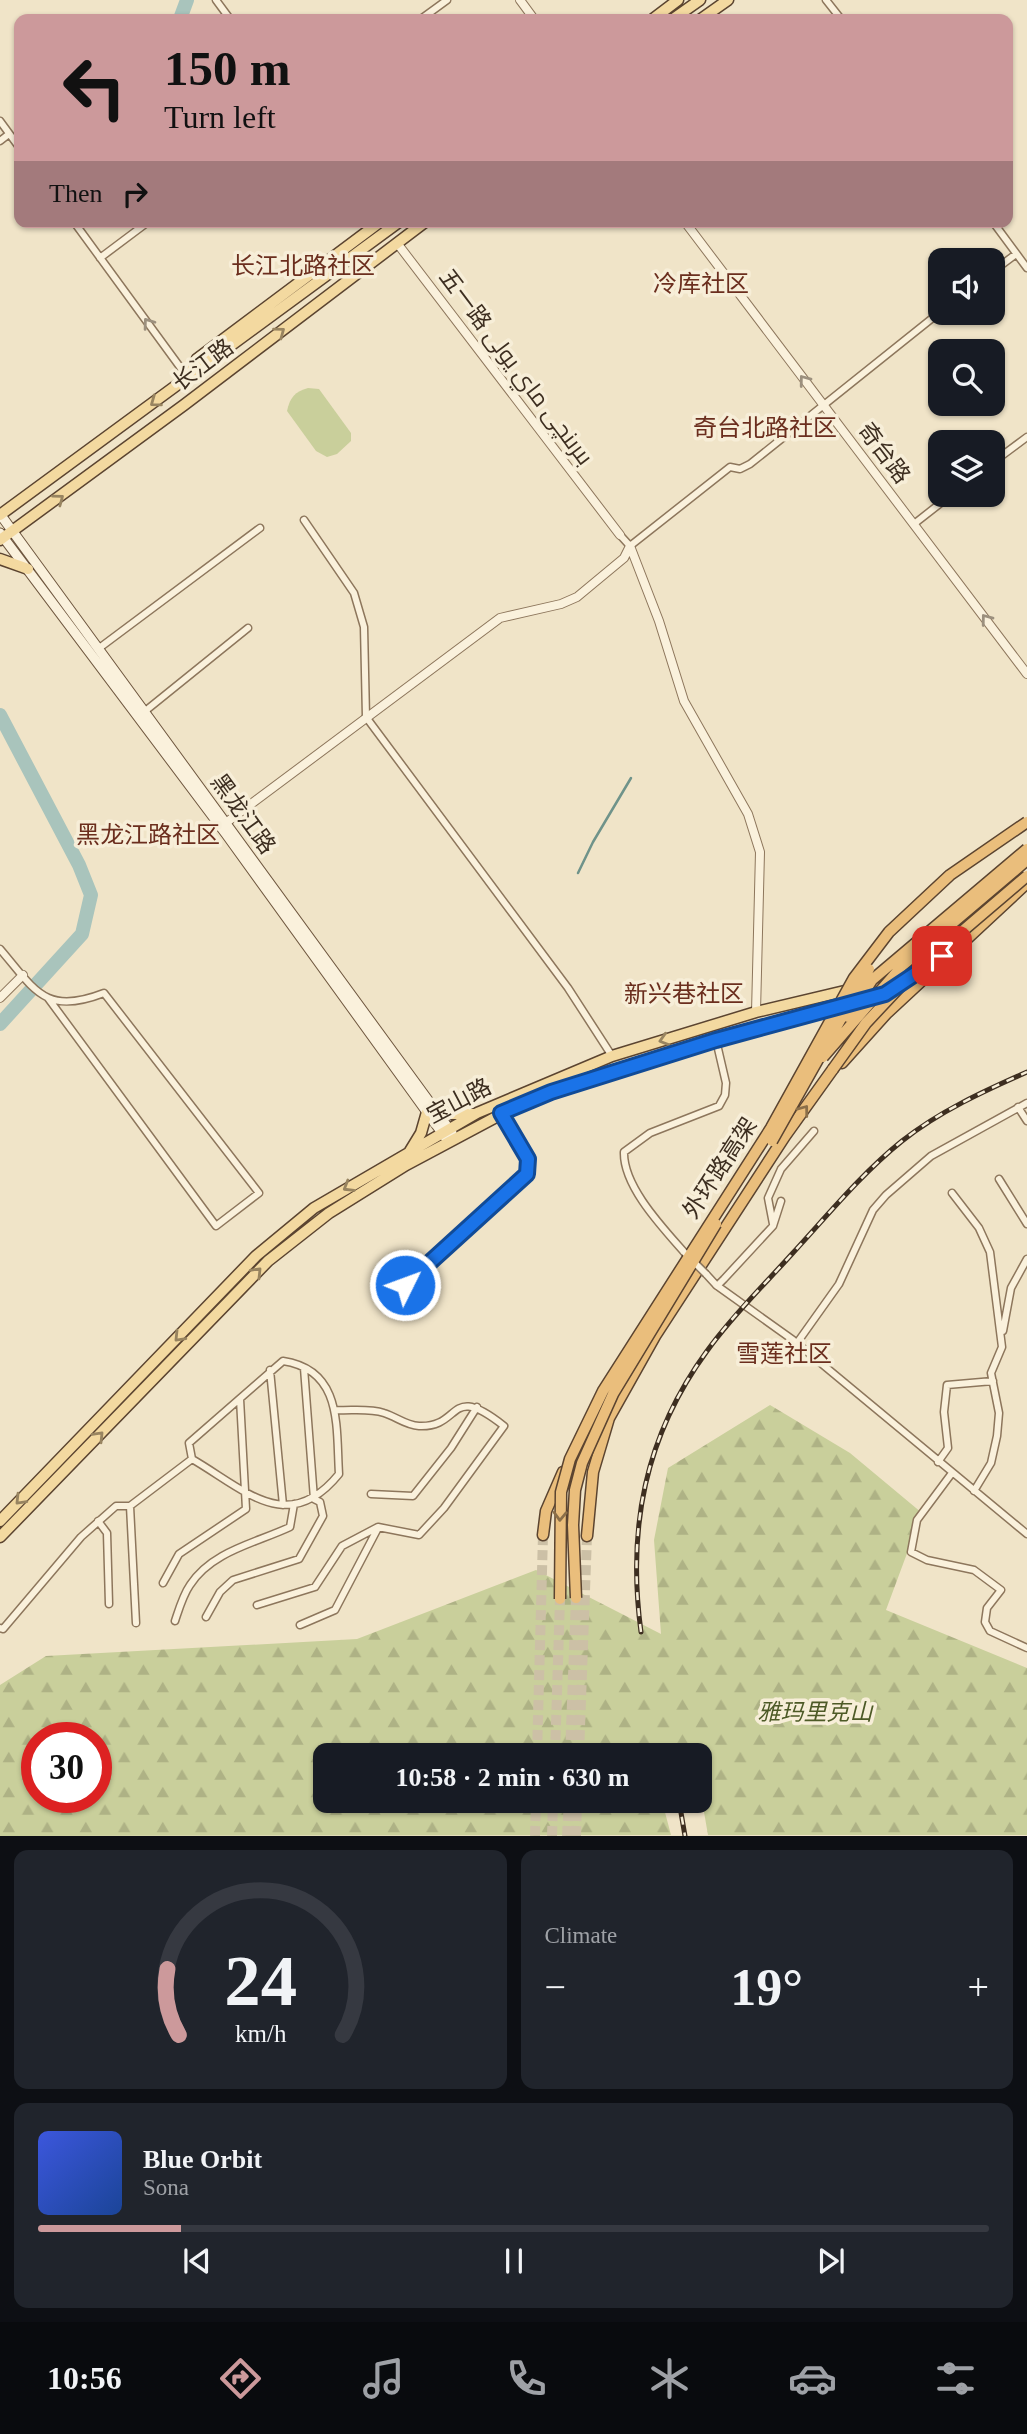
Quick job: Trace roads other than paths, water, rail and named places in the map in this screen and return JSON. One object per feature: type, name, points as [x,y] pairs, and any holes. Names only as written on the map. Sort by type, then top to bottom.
[{"type":"highway","name":"外环路高架","points":[[560,1599],[561,1492],[570,1460],[603,1391],[771,1128],[853,978],[889,932],[950,875],[1027,822]]},
{"type":"highway","name":"外环路高架","points":[[576,1598],[573,1525],[575,1490],[596,1428],[613,1394],[711,1232],[780,1128],[863,977],[898,932],[960,874],[1027,828]]},
{"type":"highway","points":[[543,1535],[546,1511],[569,1457],[596,1410],[872,980],[1027,849]]},
{"type":"highway","points":[[820,1061],[902,967],[1027,860]]},
{"type":"highway","points":[[587,1536],[593,1472],[609,1418],[655,1336],[785,1136],[866,1023],[911,975],[1027,876]]},
{"type":"highway","points":[[824,1083],[887,1013],[1027,882]]},
{"type":"main road","points":[[660,14],[678,0]]},
{"type":"main road","points":[[680,14],[700,0]]},
{"type":"main road","points":[[708,14],[728,0]]},
{"type":"main road","name":"长江路","points":[[0,514],[188,378],[379,228]]},
{"type":"main road","name":"长江路","points":[[4,536],[417,228]]},
{"type":"main road","name":"黑龙江路","points":[[0,514],[4,536],[224,825]]},
{"type":"main road","name":"黑龙江路","points":[[4,536],[97,649],[144,712],[449,1135]]},
{"type":"main road","points":[[0,559],[28,569]]},
{"type":"main road","name":"宝山路","points":[[0,1537],[273,1256],[329,1213],[477,1114],[612,1056],[757,1012],[879,981],[933,949],[1027,865]]},
{"type":"main road","name":"宝山路","points":[[0,1521],[273,1240],[314,1208],[408,1153],[540,1096],[716,1040],[885,994],[942,956],[1027,882]]},
{"type":"main road","points":[[408,1153],[431,1111],[477,1114]]},
{"type":"street","points":[[428,14],[447,0]]},
{"type":"street","points":[[826,0],[837,14]]},
{"type":"street","points":[[0,121],[14,140]]},
{"type":"street","points":[[0,141],[9,134]]},
{"type":"street","points":[[78,228],[188,378]]},
{"type":"street","points":[[100,258],[140,228]]},
{"type":"street","name":"五一路 بىرىنچى ماي يولى","points":[[385,228],[620,535]]},
{"type":"street","name":"奇台路","points":[[690,228],[1027,674]]},
{"type":"street","points":[[997,228],[1027,268]]},
{"type":"street","points":[[1005,262],[1016,254]]},
{"type":"street","points":[[224,825],[500,618],[561,604],[576,597],[624,558],[630,545],[730,467],[741,472],[928,322]]},
{"type":"street","points":[[1005,453],[1027,437]]},
{"type":"street","points":[[914,524],[936,507]]},
{"type":"street","points":[[304,520],[354,593],[364,627],[366,717],[568,988],[612,1056]]},
{"type":"street","points":[[97,649],[260,528]]},
{"type":"street","points":[[620,535],[630,545],[659,621],[684,701],[748,814],[760,852],[757,1012]]},
{"type":"street","points":[[144,712],[248,628]]},
{"type":"street","points":[[0,949],[35,992],[48,998],[79,1003],[104,993],[259,1193],[216,1226],[48,998]]},
{"type":"street","points":[[0,998],[23,976]]},
{"type":"street","points":[[716,1040],[726,1083],[725,1095],[719,1106],[650,1133],[624,1153],[624,1166],[645,1203],[684,1252],[716,1285],[797,1343],[1027,1534]]},
{"type":"street","points":[[797,1343],[839,1284],[873,1210],[886,1195],[931,1156],[1027,1103]]},
{"type":"street","points":[[1018,1107],[1027,1121]]},
{"type":"street","points":[[405,1285],[527,1174],[528,1159],[501,1113]]},
{"type":"street","points":[[773,1226],[768,1198],[780,1169],[814,1131]]},
{"type":"street","points":[[999,1178],[1027,1224]]},
{"type":"street","points":[[952,1193],[979,1228],[990,1252],[1002,1347],[991,1373],[999,1412],[998,1436],[991,1463],[974,1491]]},
{"type":"street","points":[[716,1285],[773,1226],[781,1201]]},
{"type":"street","points":[[1001,1340],[1011,1288],[1027,1259]]},
{"type":"street","points":[[283,1360],[298,1363],[325,1383],[335,1410],[339,1474],[314,1499],[283,1505],[246,1496],[192,1459],[190,1443],[202,1428],[240,1399],[270,1370],[283,1360]]},
{"type":"street","points":[[304,1368],[314,1499]]},
{"type":"street","points":[[270,1370],[283,1505]]},
{"type":"street","points":[[938,1462],[948,1448],[944,1412],[947,1385],[993,1381]]},
{"type":"street","points":[[163,1583],[179,1554],[246,1509],[240,1399]]},
{"type":"street","points":[[257,1605],[315,1587],[342,1546],[378,1527],[419,1535],[429,1527],[504,1426],[471,1405],[453,1410],[440,1423],[421,1426],[402,1422],[384,1413],[335,1410]]},
{"type":"street","points":[[370,1494],[413,1496],[451,1448],[477,1408]]},
{"type":"street","points":[[0,1628],[3,1629],[81,1537],[98,1521],[116,1506],[130,1507],[192,1459]]},
{"type":"street","points":[[952,1473],[917,1520],[911,1552],[927,1560],[974,1570],[1001,1590],[987,1608],[985,1622],[990,1631],[1027,1648]]},
{"type":"street","points":[[206,1617],[220,1592],[233,1580],[299,1559],[323,1517],[320,1502],[314,1499]]},
{"type":"street","points":[[175,1621],[190,1585],[205,1567],[242,1545],[290,1527],[294,1504]]},
{"type":"street","points":[[130,1507],[136,1623]]},
{"type":"street","points":[[98,1521],[107,1533],[108,1604]]},
{"type":"street","points":[[300,1625],[335,1610],[378,1527]]},
{"type":"waterway","points":[[182,14],[187,0]]},
{"type":"waterway","points":[[0,715],[79,865],[91,895],[82,934],[0,1024]]},
{"type":"waterway","points":[[578,873],[631,778]]},
{"type":"tunnel","points":[[537,1743],[543,1535]]},
{"type":"tunnel","points":[[579,1743],[587,1536]]},
{"type":"tunnel","points":[[570,1743],[576,1598]]},
{"type":"tunnel","points":[[555,1743],[560,1599]]},
{"type":"tunnel","points":[[535,1836],[536,1813]]},
{"type":"tunnel","points":[[552,1836],[553,1813]]},
{"type":"tunnel","points":[[567,1836],[568,1813]]},
{"type":"tunnel","points":[[576,1836],[577,1813]]},
{"type":"railway","points":[[641,1632],[637,1556],[639,1520],[646,1484],[655,1450],[669,1416],[707,1351],[748,1302],[872,1167],[902,1141],[947,1111],[1027,1072]]},
{"type":"railway","points":[[681,1813],[685,1836]]},
{"type":"district","name":"长江北路社区","points":[[303,266]]},
{"type":"district","name":"冷库社区","points":[[701,284]]},
{"type":"district","name":"奇台北路社区","points":[[765,428]]},
{"type":"district","name":"黑龙江路社区","points":[[148,835]]},
{"type":"district","name":"新兴巷社区","points":[[684,994]]},
{"type":"district","name":"雪莲社区","points":[[784,1354]]},
{"type":"park label","name":"雅玛里克山","points":[[815,1712]]}]
